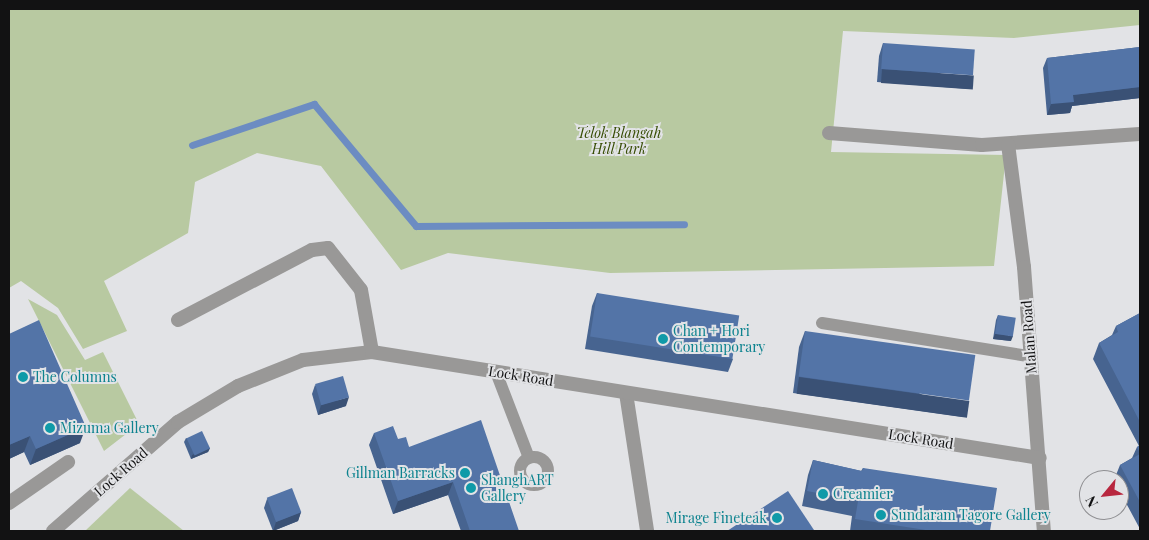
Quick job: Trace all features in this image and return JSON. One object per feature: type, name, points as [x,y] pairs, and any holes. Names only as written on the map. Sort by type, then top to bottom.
[{"type":"street","points":[[829,133],[982,145],[1140,134]]},
{"type":"street","name":"Malan Road","points":[[1008,144],[1024,267],[1029,356],[1040,458],[1044,531]]},
{"type":"street","points":[[178,320],[312,250],[328,248],[361,290],[372,352]]},
{"type":"street","name":"Lock Road","points":[[53,531],[178,422],[238,386],[303,360],[372,352],[1040,458]]},
{"type":"street","points":[[626,393],[648,531]]},
{"type":"street","points":[[9,503],[68,462]]},
{"type":"lane","points":[[822,322],[1029,356]]},
{"type":"lane","points":[[496,372],[529,458]]},
{"type":"green space","name":"Telok Blangah Hill Park","points":[[9,9],[1140,9],[1140,25],[1014,38],[843,31],[831,152],[1006,155],[994,266],[610,273],[448,253],[401,270],[321,166],[257,153],[195,182],[188,233],[104,281],[127,331],[83,349],[58,308],[21,281],[9,288]]},
{"type":"green space","points":[[28,299],[57,315],[85,360],[103,352],[139,424],[104,451]]},
{"type":"green space","points":[[130,488],[184,531],[85,531]]},
{"type":"building","points":[[883,43],[975,49],[973,75],[881,69]]},
{"type":"building","points":[[1140,47],[1140,87],[1073,95],[1074,102],[1051,104],[1047,58]]},
{"type":"building","points":[[597,293],[739,316],[732,359],[590,336]]},
{"type":"building","points":[[1140,313],[1140,422],[1099,343],[1118,332],[1116,326]]},
{"type":"building","points":[[998,315],[1016,318],[1013,337],[995,334]]},
{"type":"building","points":[[39,320],[86,427],[36,449],[30,436],[9,445],[9,334]]},
{"type":"building","points":[[805,331],[975,355],[969,400],[799,377]]},
{"type":"building","points":[[343,376],[349,397],[321,405],[315,384]]},
{"type":"building","points":[[481,420],[519,531],[470,531],[453,482],[398,501],[374,433],[393,426],[398,439],[406,437],[409,447]]},
{"type":"building","points":[[202,431],[210,448],[195,455],[187,438]]},
{"type":"building","points":[[1140,454],[1140,502],[1129,482],[1129,470],[1123,470],[1120,465]]},
{"type":"building","points":[[813,460],[862,471],[863,468],[997,488],[990,531],[932,531],[855,519],[858,501],[807,491]]},
{"type":"building","points":[[292,488],[301,512],[276,522],[267,498]]},
{"type":"building","points":[[788,491],[814,530],[727,531]]},
{"type":"waterway","points":[[192,145],[314,104],[416,226],[684,224]]},
{"type":"place","name":"Chan + Hori Contemporary","points":[[663,339]]},
{"type":"place","name":"The Columns","points":[[23,377]]},
{"type":"place","name":"Mizuma Gallery","points":[[50,428]]},
{"type":"place","name":"Gillman Barracks","points":[[465,473]]},
{"type":"place","name":"ShanghART Gallery","points":[[471,488]]},
{"type":"place","name":"Creamier","points":[[823,494]]},
{"type":"place","name":"Sundaram Tagore Gallery","points":[[881,515]]},
{"type":"place","name":"Mirage Fineteak","points":[[777,518]]}]
